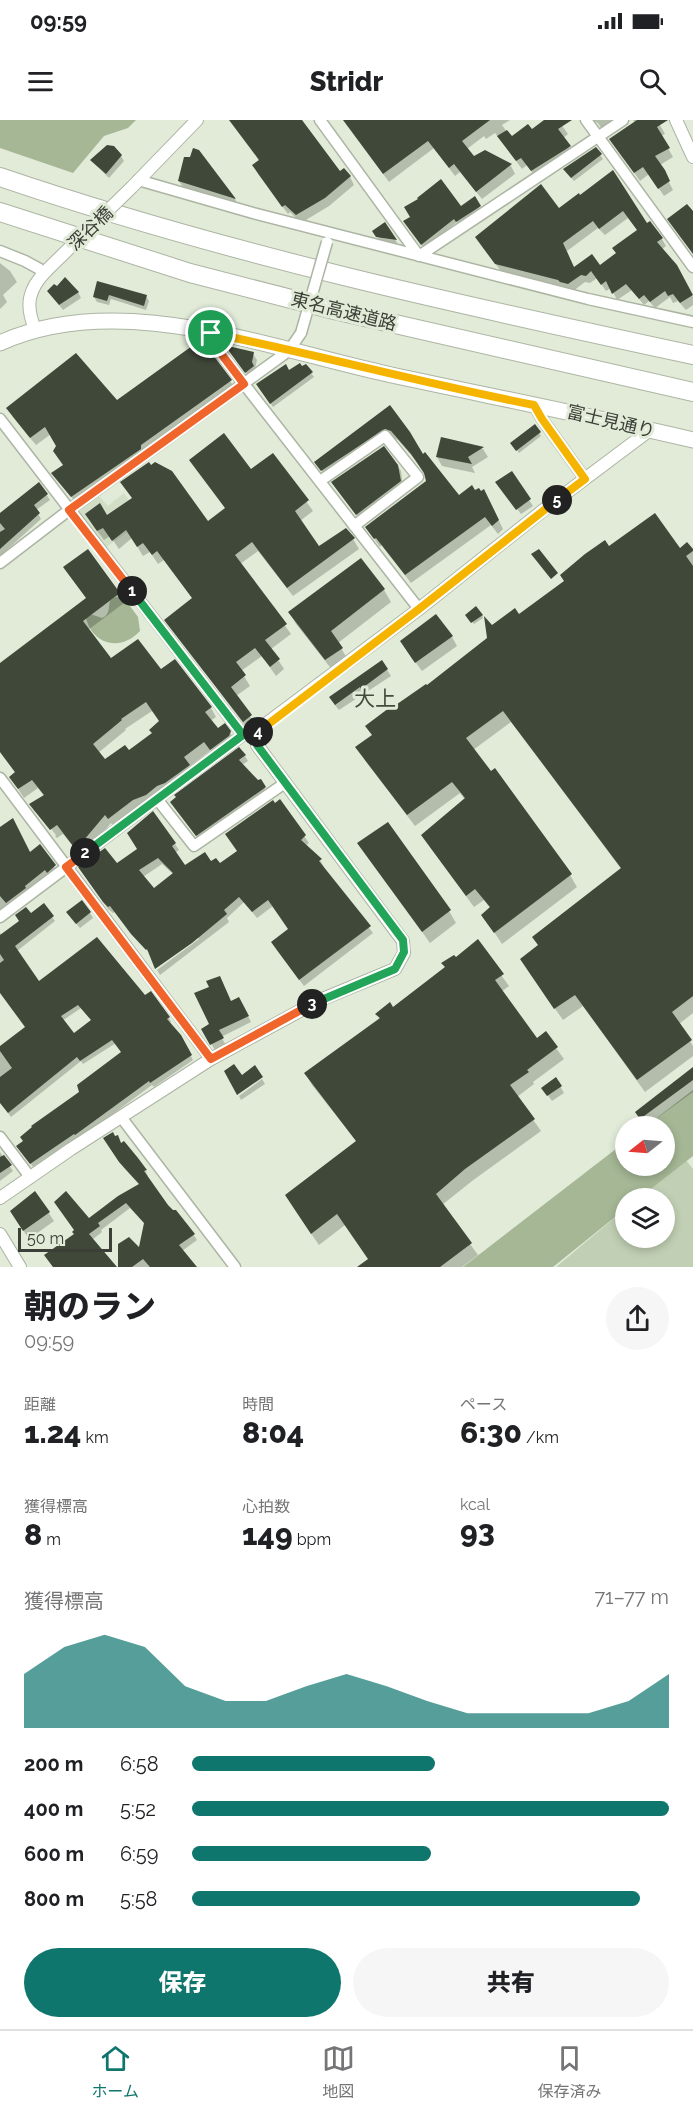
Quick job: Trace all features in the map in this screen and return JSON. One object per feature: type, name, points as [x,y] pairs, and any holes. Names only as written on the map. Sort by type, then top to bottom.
[{"type":"highway","name":"東名高速道路","points":[[0,177],[108,213],[342,276],[693,355]]},
{"type":"highway","name":"東名高速道路","points":[[0,212],[190,273],[334,310],[693,392]]},
{"type":"main road","name":"富士見通り","points":[[0,343],[36,329],[92,320],[143,323],[211,333],[290,349],[374,371],[693,440]]},
{"type":"street","name":"深谷橋","points":[[36,329],[29,314],[34,286],[46,271],[197,120]]},
{"type":"street","points":[[320,120],[419,256]]},
{"type":"street","points":[[586,120],[693,267]]},
{"type":"street","points":[[419,256],[623,120]]},
{"type":"street","points":[[676,120],[693,157]]},
{"type":"street","points":[[135,184],[175,192],[327,237],[419,256],[588,299],[693,322]]},
{"type":"street","points":[[0,563],[290,349],[301,333],[327,237]]},
{"type":"street","points":[[0,251],[46,271]]},
{"type":"street","points":[[211,333],[213,343],[419,609]]},
{"type":"street","points":[[534,405],[585,479]]},
{"type":"street","points":[[0,419],[69,510],[257,745],[403,940],[404,952],[395,969],[320,1000],[211,1059],[0,1198]]},
{"type":"street","points":[[0,917],[157,800],[259,729],[419,609],[650,430]]},
{"type":"street","points":[[320,481],[385,436],[418,477],[354,526]]},
{"type":"street","points":[[0,778],[211,1059]]},
{"type":"street","points":[[157,800],[194,846],[285,783]]},
{"type":"street","points":[[121,1117],[235,1267]]},
{"type":"street","points":[[0,1137],[30,1177]]},
{"type":"street","points":[[0,1234],[20,1267]]},
{"type":"shaded area","points":[[0,120],[136,120],[128,128],[104,136],[73,173],[0,148]]},
{"type":"shaded area","points":[[124,493],[143,521],[105,548],[78,512],[99,496],[108,506]]},
{"type":"shaded area","points":[[115,597],[124,598],[138,617],[140,631],[133,637],[117,643],[101,640],[95,635],[86,618],[90,614],[105,617],[110,601]]},
{"type":"shaded area","points":[[693,1090],[693,1156],[675,1170],[675,1116],[659,1116]]},
{"type":"shaded area","points":[[615,1150],[615,1176],[667,1176],[652,1188],[615,1188],[615,1217],[553,1267],[463,1267]]},
{"type":"shaded area","points":[[685,1159],[693,1169],[693,1267],[556,1267],[615,1217],[615,1248],[675,1248],[675,1188],[650,1188],[665,1176],[675,1176],[675,1167]]},
{"type":"building","points":[[229,120],[302,120],[340,171],[344,168],[351,176],[325,198],[296,215],[285,205],[282,207],[252,165],[259,160]]},
{"type":"building","points":[[343,120],[490,120],[462,141],[474,156],[485,150],[512,164],[476,192],[454,164],[449,168],[428,141],[383,174]]},
{"type":"building","points":[[544,120],[572,120],[558,129],[571,146],[531,171],[521,158],[516,161],[497,136],[507,130],[512,136],[528,124],[532,129]]},
{"type":"building","points":[[637,120],[668,120],[657,127],[670,148],[655,156],[670,181],[658,189],[643,167],[634,173],[609,139]]},
{"type":"building","points":[[107,145],[114,146],[122,155],[106,174],[90,160]]},
{"type":"building","points":[[596,147],[602,154],[571,178],[563,169]]},
{"type":"building","points":[[193,148],[199,150],[236,199],[178,181],[184,157],[190,157]]},
{"type":"building","points":[[613,170],[647,223],[650,221],[663,238],[657,242],[677,265],[693,295],[680,303],[673,294],[668,296],[665,291],[650,302],[644,295],[639,299],[626,284],[612,294],[606,281],[601,285],[591,271],[586,276],[581,275],[568,284],[560,282],[495,264],[475,237],[541,184],[559,208],[579,193],[580,195]],"holes":[[[623,211],[637,230],[612,248],[616,253],[600,265],[592,254],[574,267],[563,243],[593,221],[599,229]]]},
{"type":"building","points":[[441,179],[461,206],[475,196],[481,206],[456,222],[454,219],[421,245],[403,221],[410,217],[404,207],[418,199]]},
{"type":"building","points":[[687,204],[693,211],[693,254],[667,219]]},
{"type":"building","points":[[385,222],[397,240],[376,237],[372,231]]},
{"type":"building","points":[[65,277],[79,292],[59,305],[47,291],[54,284],[57,286]]},
{"type":"building","points":[[97,281],[147,295],[144,306],[109,295],[107,301],[93,297]]},
{"type":"building","points":[[199,341],[210,357],[213,355],[232,380],[141,445],[141,449],[71,497],[51,473],[63,465],[53,451],[56,446],[45,427],[30,438],[6,408],[76,353],[117,400]]},
{"type":"building","points":[[226,347],[254,352],[252,362],[254,366],[245,373]]},
{"type":"building","points":[[300,363],[302,366],[306,364],[313,372],[270,404],[256,384],[286,364],[289,370]]},
{"type":"building","points":[[390,405],[423,454],[425,452],[459,495],[472,485],[475,490],[484,489],[499,520],[492,526],[485,517],[405,575],[365,527],[426,481],[424,473],[411,454],[391,431],[385,429],[321,471],[314,462]]},
{"type":"building","points":[[535,424],[541,432],[516,451],[510,443]]},
{"type":"building","points":[[224,433],[251,469],[273,453],[309,500],[295,511],[319,546],[346,528],[355,538],[287,588],[252,542],[235,555],[287,624],[265,640],[280,659],[270,667],[255,648],[236,662],[246,675],[231,687],[252,715],[243,722],[164,620],[192,598],[157,551],[152,555],[143,543],[137,547],[126,530],[112,541],[103,528],[97,531],[85,514],[100,503],[107,515],[132,498],[120,482],[149,462],[151,465],[155,462],[172,471],[208,521],[225,508],[189,460]]},
{"type":"building","points":[[441,437],[484,447],[468,457],[472,464],[436,457]]},
{"type":"building","points":[[384,446],[398,465],[401,481],[356,515],[331,482]]},
{"type":"building","points":[[512,471],[531,499],[516,510],[495,482]]},
{"type":"building","points":[[39,482],[48,494],[34,505],[40,513],[0,549],[0,532],[5,529],[0,523],[0,513]]},
{"type":"building","points":[[655,513],[680,548],[687,542],[693,549],[686,556],[693,566],[693,996],[672,1012],[692,1040],[637,1080],[575,995],[554,1009],[520,959],[538,945],[532,937],[621,868],[503,711],[466,738],[491,771],[495,768],[572,874],[494,933],[481,915],[490,907],[475,889],[466,896],[421,835],[465,798],[452,782],[407,815],[355,747],[372,735],[365,726],[427,685],[487,638],[484,616],[492,625],[515,608],[519,614],[564,581],[560,575],[585,554],[605,540],[609,546]]},
{"type":"building","points":[[88,549],[120,593],[83,621],[111,658],[138,639],[161,669],[175,659],[212,707],[205,712],[218,728],[225,723],[231,731],[229,736],[210,750],[204,742],[184,757],[190,765],[165,783],[133,800],[108,819],[105,815],[84,840],[86,843],[76,850],[57,825],[50,830],[29,804],[44,795],[32,780],[18,789],[9,777],[15,772],[0,752],[0,663],[86,598],[63,567]],"holes":[[[146,702],[159,721],[149,730],[152,733],[129,750],[125,745],[105,759],[93,744],[121,719]]]},
{"type":"building","points":[[539,549],[558,573],[551,579],[531,554]]},
{"type":"building","points":[[361,558],[385,589],[331,631],[343,648],[325,660],[288,612]]},
{"type":"building","points":[[476,606],[483,615],[471,623],[465,615]]},
{"type":"building","points":[[436,614],[453,636],[415,663],[400,641]]},
{"type":"building","points":[[382,660],[388,669],[335,705],[329,697]]},
{"type":"building","points":[[239,747],[246,755],[239,760],[258,780],[261,779],[266,787],[196,836],[170,802],[176,797],[174,795]]},
{"type":"building","points":[[280,799],[306,835],[301,840],[322,859],[319,861],[371,926],[299,980],[271,942],[288,929],[268,900],[252,912],[239,897],[224,910],[227,914],[155,969],[147,949],[131,934],[110,906],[108,907],[103,902],[78,867],[105,848],[117,863],[137,849],[127,833],[153,811],[176,843],[172,846],[185,865],[205,852],[211,861],[216,858],[220,863],[237,851],[225,834],[273,800],[275,803]],"holes":[[[158,858],[173,873],[154,888],[139,870]]]},
{"type":"building","points":[[13,818],[30,852],[40,844],[56,865],[47,873],[45,870],[6,903],[0,896],[0,827]]},
{"type":"building","points":[[388,822],[451,910],[422,932],[357,843]]},
{"type":"building","points":[[82,900],[91,912],[76,924],[66,912]]},
{"type":"building","points":[[44,903],[54,916],[15,946],[39,981],[97,937],[145,995],[151,991],[170,1017],[167,1019],[181,1035],[192,1055],[150,1083],[149,1081],[75,1135],[30,1164],[16,1146],[23,1141],[20,1137],[31,1126],[79,1092],[77,1085],[121,1052],[112,1040],[80,1061],[77,1057],[8,1113],[0,1103],[0,1077],[12,1068],[0,1051],[0,1046],[25,1027],[0,993],[0,963],[4,960],[0,954],[0,935],[19,921],[15,915],[26,907],[31,913]],"holes":[[[78,1005],[91,1020],[74,1033],[61,1016]]]},
{"type":"building","points":[[478,939],[504,974],[495,980],[537,1038],[546,1031],[558,1047],[510,1085],[535,1119],[465,1169],[436,1194],[472,1243],[440,1267],[357,1267],[368,1259],[337,1214],[311,1234],[285,1195],[356,1141],[304,1073],[380,1018],[375,1014],[390,1002],[393,1007],[445,967],[441,963],[454,955],[456,957]]},
{"type":"building","points":[[220,976],[231,1001],[239,997],[249,1016],[219,1030],[224,1038],[210,1045],[201,1029],[209,1024],[194,993],[209,987],[206,981]]},
{"type":"building","points":[[234,1064],[242,1075],[255,1065],[263,1077],[237,1095],[224,1071]]},
{"type":"building","points":[[693,1067],[693,1080],[644,1116],[638,1116],[635,1112]]},
{"type":"building","points":[[556,1077],[562,1086],[547,1096],[541,1088]]},
{"type":"building","points":[[113,1132],[115,1136],[118,1135],[121,1143],[124,1141],[138,1158],[147,1170],[144,1171],[168,1205],[176,1210],[195,1234],[179,1245],[197,1267],[150,1267],[143,1259],[132,1267],[118,1267],[118,1244],[129,1237],[139,1247],[144,1223],[126,1203],[98,1223],[100,1226],[89,1234],[117,1267],[53,1267],[44,1255],[74,1234],[72,1232],[74,1230],[54,1202],[66,1191],[89,1218],[118,1196],[139,1184],[119,1162],[103,1138]]},
{"type":"building","points":[[4,1155],[12,1165],[0,1173],[0,1157]]},
{"type":"building","points":[[35,1191],[50,1212],[23,1231],[10,1211]]},
{"type":"district","name":"大上","points":[[375,698]]},
{"type":"route","points":[[211,333],[534,405],[585,479],[419,609],[259,729],[255,735],[257,745],[403,940],[404,952],[402,960],[395,969],[320,1000],[211,1059],[66,867],[243,735],[69,510],[244,384],[213,343],[211,333]]}]
